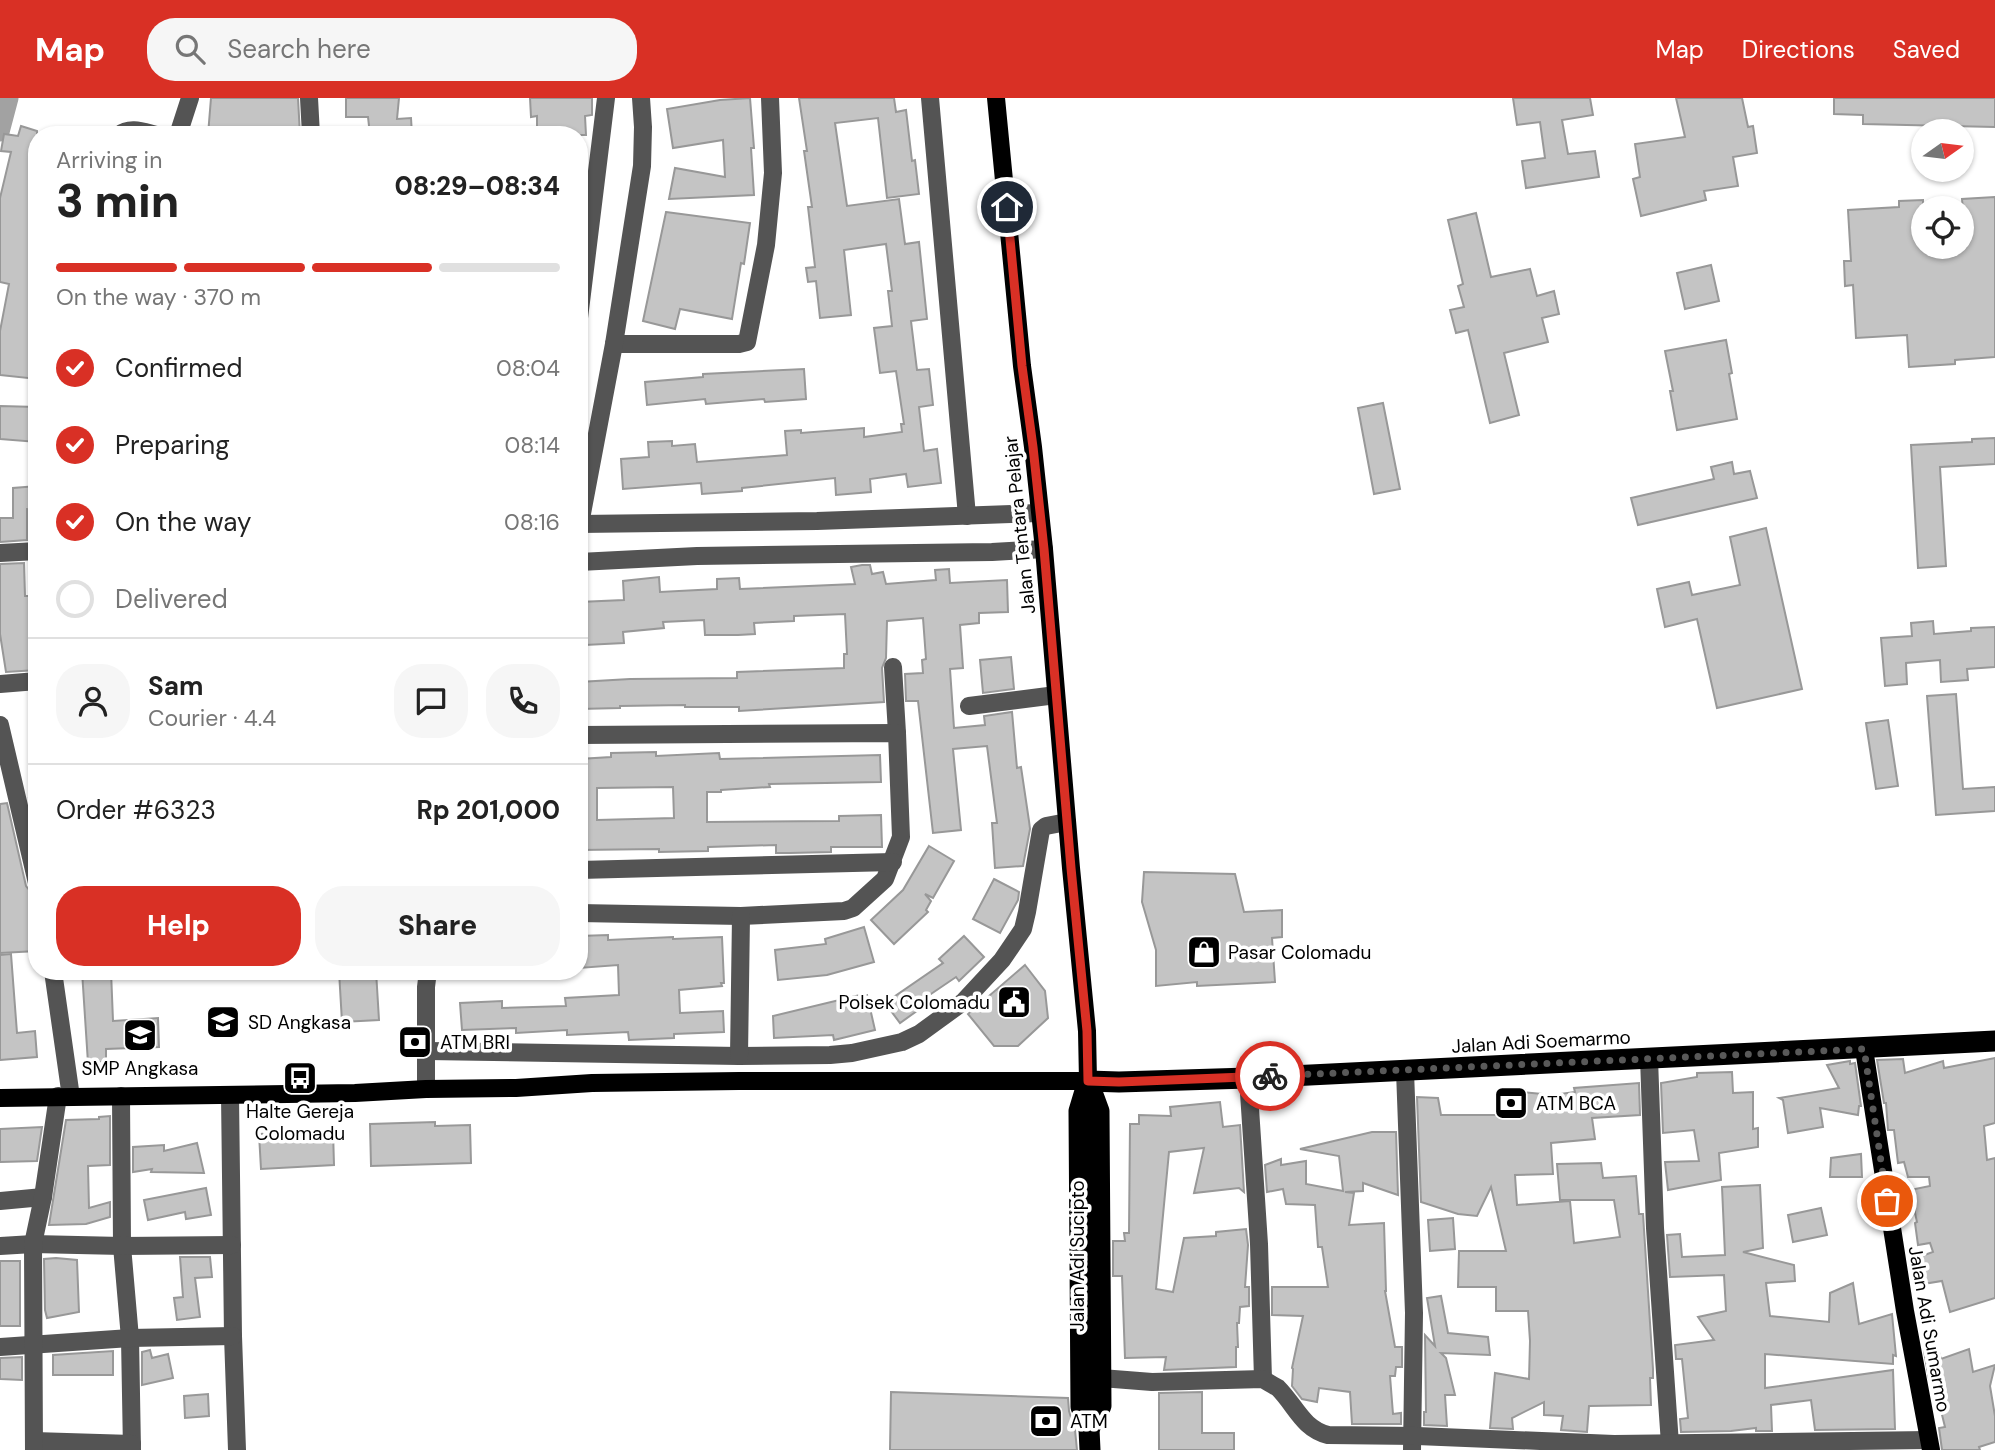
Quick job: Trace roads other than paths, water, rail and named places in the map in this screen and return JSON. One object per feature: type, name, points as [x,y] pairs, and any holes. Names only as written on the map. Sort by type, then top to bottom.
[{"type":"highway","name":"Jalan Adi Soemarmo","points":[[1088,1081],[1248,1078],[1995,1041]]},
{"type":"highway","name":"Jalan Adi Sucipto","points":[[1088,1081],[1099,1111],[1101,1378],[1101,1406],[1090,1439]]},
{"type":"highway","name":"Jalan Adi Sucipto","points":[[1088,1081],[1079,1111],[1081,1407],[1090,1439]]},
{"type":"main road","name":"Jalan Tentara Pelajar","points":[[996,98],[1022,366],[1044,549],[1079,949]]},
{"type":"main road","name":"Jalan Adi Sucipto","points":[[1079,949],[1087,1031],[1088,1081]]},
{"type":"main road","name":"Jalan Adi Sumarmo","points":[[1864,1049],[1895,1250],[1930,1445]]},
{"type":"main road","points":[[0,1098],[355,1093],[592,1083],[1088,1081]]},
{"type":"street","points":[[181,126],[190,98]]},
{"type":"street","points":[[309,98],[310,126]]},
{"type":"street","points":[[588,245],[606,98]]},
{"type":"street","points":[[588,482],[614,344],[642,166],[641,98]]},
{"type":"street","points":[[614,344],[747,342],[766,245],[773,173],[770,98]]},
{"type":"street","points":[[930,98],[967,516]]},
{"type":"street","points":[[588,524],[817,521],[1039,513]]},
{"type":"street","points":[[588,562],[697,556],[1044,549]]},
{"type":"street","points":[[0,553],[28,551]]},
{"type":"street","points":[[588,913],[741,916],[844,912],[853,908],[886,879],[901,837],[893,667]]},
{"type":"street","points":[[0,684],[28,682]]},
{"type":"street","points":[[969,706],[1056,695]]},
{"type":"street","points":[[0,725],[28,840]]},
{"type":"street","points":[[588,735],[897,733]]},
{"type":"street","points":[[427,1051],[739,1056],[852,1053],[902,1042],[919,1034],[963,1002],[1002,960],[1023,929],[1041,830],[1046,826],[1067,822]]},
{"type":"street","points":[[588,870],[893,862]]},
{"type":"street","points":[[739,1056],[741,916]]},
{"type":"street","points":[[54,980],[64,1097],[33,1244],[34,1446],[132,1447],[130,1338],[122,1246],[121,1096]]},
{"type":"street","points":[[426,1089],[427,980]]},
{"type":"street","points":[[1649,1058],[1655,1228],[1670,1444]]},
{"type":"street","points":[[1405,1071],[1413,1301],[1412,1443]]},
{"type":"street","points":[[1248,1078],[1259,1244],[1263,1379]]},
{"type":"street","points":[[230,1095],[237,1450]]},
{"type":"street","points":[[0,1202],[43,1197]]},
{"type":"street","points":[[0,1246],[232,1245]]},
{"type":"street","points":[[0,1347],[130,1338],[233,1336]]},
{"type":"street","points":[[1101,1378],[1152,1382],[1263,1379],[1277,1387],[1307,1424],[1317,1432],[1412,1443],[1614,1447],[1670,1444],[1930,1445]]},
{"type":"waterway","points":[[0,132],[9,98]]},
{"type":"place","name":"Pasar Colomadu","points":[[1204,952]]},
{"type":"place","name":"Polsek Colomadu","points":[[1014,1002]]},
{"type":"place","name":"SD Angkasa","points":[[223,1022]]},
{"type":"place","name":"SMP Angkasa","points":[[140,1035]]},
{"type":"place","name":"ATM BRI","points":[[415,1042]]},
{"type":"place","name":"Halte Gereja Colomadu","points":[[300,1078]]},
{"type":"place","name":"ATM BCA","points":[[1511,1103]]},
{"type":"place","name":"ATM","points":[[1046,1421]]}]
